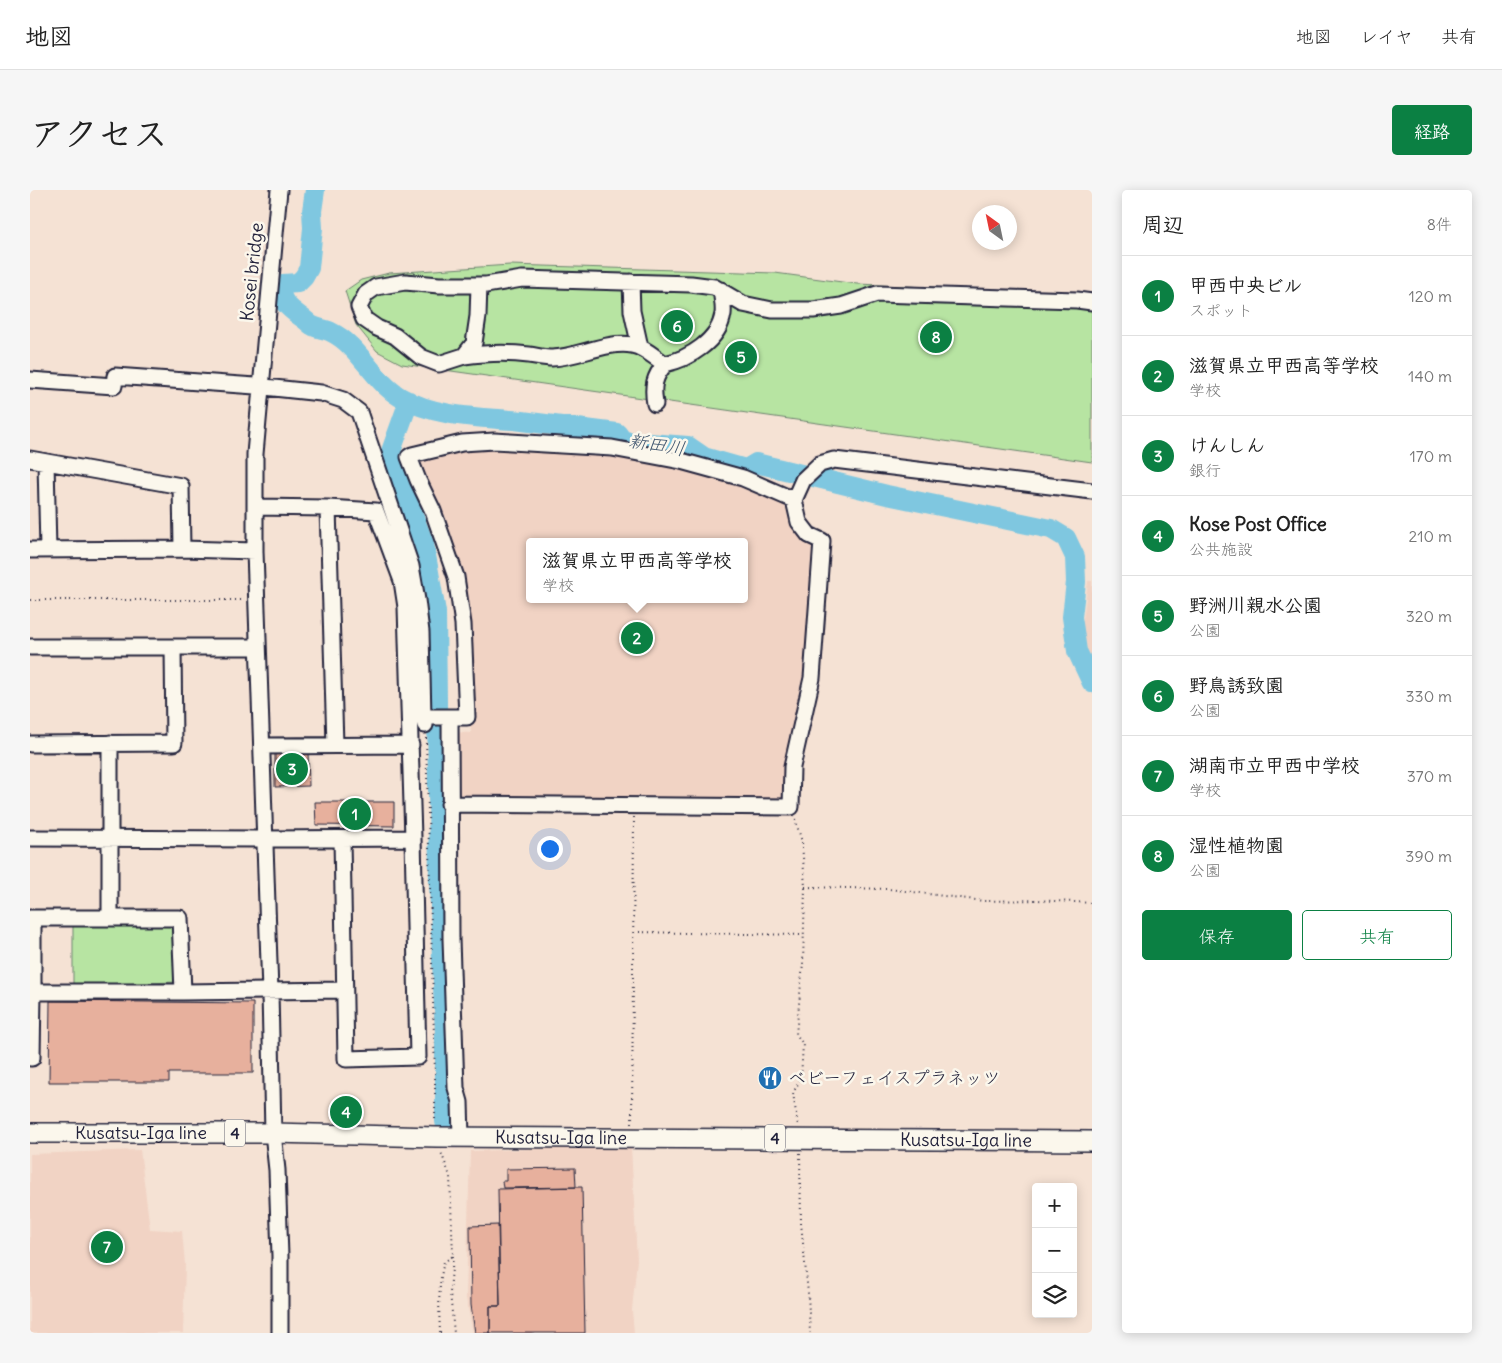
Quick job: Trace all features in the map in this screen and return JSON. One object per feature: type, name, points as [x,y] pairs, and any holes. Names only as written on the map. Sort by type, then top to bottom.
[{"type":"main road","name":"Kusatsu-Iga line","points":[[30,1133],[273,1133],[448,1137],[1092,1141]]},
{"type":"street","name":"Kosei bridge","points":[[279,190],[262,357],[255,454],[255,551],[273,1133],[277,1170],[280,1256],[280,1333]]},
{"type":"street","points":[[665,364],[640,346],[629,344],[551,358],[490,353],[464,356],[439,364],[422,357],[395,336],[377,328],[364,319],[359,307],[366,294],[376,287],[405,282],[439,285],[478,285],[522,278],[714,286],[743,304],[772,310],[813,310],[841,306],[877,294],[1092,302]]},
{"type":"street","points":[[631,282],[632,311],[640,346]]},
{"type":"street","points":[[464,356],[474,343],[478,316],[478,285]]},
{"type":"street","points":[[656,404],[653,394],[656,374],[665,364],[679,361],[697,350],[709,340],[718,328],[723,315],[721,290]]},
{"type":"street","points":[[30,380],[114,386],[115,376],[260,387],[321,393],[343,400],[359,412],[411,566],[421,632],[425,720],[467,717],[463,624],[456,577],[434,511],[409,457],[412,454],[462,443],[494,441],[612,448],[681,461],[742,478],[794,500]]},
{"type":"street","points":[[30,459],[181,486],[182,549]]},
{"type":"street","points":[[449,804],[791,807],[792,767],[812,678],[822,542],[809,535],[799,522],[794,500],[803,480],[820,464],[834,460],[1092,491]]},
{"type":"street","points":[[46,462],[48,550]]},
{"type":"street","points":[[255,507],[376,511],[402,580],[411,745],[418,1057],[346,1059],[342,839]]},
{"type":"street","points":[[328,508],[335,745]]},
{"type":"street","points":[[30,550],[182,549],[255,551]]},
{"type":"street","points":[[30,646],[258,647]]},
{"type":"street","points":[[30,744],[174,743],[173,647]]},
{"type":"street","points":[[447,717],[453,1008],[456,1088],[460,1102],[448,1137]]},
{"type":"street","points":[[110,743],[110,918]]},
{"type":"street","points":[[262,746],[411,745]]},
{"type":"street","points":[[30,838],[265,840],[414,838]]},
{"type":"street","points":[[35,1058],[32,918],[180,918],[183,992]]},
{"type":"street","points":[[33,992],[270,992],[344,990]]},
{"type":"path","points":[[30,600],[256,600]]},
{"type":"path","points":[[425,720],[450,1176],[453,1256],[450,1292],[454,1333]]},
{"type":"path","points":[[632,1138],[634,805]]},
{"type":"path","points":[[791,807],[802,842],[805,887],[804,935],[796,1034],[803,1044],[801,1078],[793,1093],[800,1138],[801,1223],[810,1333]]},
{"type":"path","points":[[805,887],[889,889],[984,901],[1037,900],[1092,903]]},
{"type":"path","points":[[634,932],[804,935]]},
{"type":"path","points":[[440,1333],[438,1310],[442,1272],[444,1262],[453,1256]]},
{"type":"shaded area","points":[[465,443],[627,456],[691,468],[731,481],[788,504],[820,546],[807,677],[789,802],[461,798],[454,794],[453,732],[471,733],[460,599],[410,456]]},
{"type":"shaded area","points":[[1088,581],[1092,581],[1092,668],[1082,627]]},
{"type":"shaded area","points":[[631,1146],[637,1260],[632,1310],[634,1333],[473,1333],[466,1298],[470,1151]]},
{"type":"shaded area","points":[[140,1150],[150,1229],[182,1231],[185,1264],[183,1333],[30,1333],[30,1154]]},
{"type":"green space","points":[[510,265],[775,273],[857,284],[1092,294],[1092,462],[402,364],[377,351],[356,325],[345,291],[361,280],[389,273]]},
{"type":"green space","points":[[172,921],[177,926],[178,982],[73,985],[73,923]]},
{"type":"building","points":[[308,752],[309,786],[275,787],[275,753]]},
{"type":"building","points":[[315,802],[394,802],[394,826],[316,825]]},
{"type":"building","points":[[50,1001],[253,1003],[253,1073],[169,1073],[169,1082],[49,1082]]},
{"type":"building","points":[[575,1168],[576,1187],[503,1188],[502,1181],[506,1181],[506,1169]]},
{"type":"building","points":[[582,1187],[585,1333],[490,1333],[490,1306],[500,1306],[498,1189]]},
{"type":"building","points":[[498,1225],[500,1306],[490,1306],[490,1333],[475,1333],[471,1305],[470,1226]]},
{"type":"waterway","name":"新田川","points":[[315,190],[309,268],[298,283],[283,284],[281,290],[283,300],[290,309],[311,325],[329,331],[350,345],[382,382],[400,397],[414,404],[444,413],[617,433],[623,441],[688,446],[704,457],[746,469],[756,463],[887,495],[1051,529],[1066,538],[1075,557],[1076,582],[1072,617],[1077,651],[1092,683]]},
{"type":"waterway","points":[[409,401],[390,454],[424,544],[436,612],[439,881],[445,1036],[445,1122]]},
{"type":"place","name":"野鳥誘致園","points":[[677,326]]},
{"type":"place","name":"湿性植物園","points":[[936,337]]},
{"type":"place","name":"野洲川親水公園","points":[[741,357]]},
{"type":"place","name":"滋賀県立甲西高等学校","points":[[637,638]]},
{"type":"place","name":"けんしん","points":[[292,769]]},
{"type":"place","name":"甲西中央ビル","points":[[355,814]]},
{"type":"place","name":"ベビーフェイスプラネッツ","points":[[770,1078]]},
{"type":"place","name":"Kose Post Office","points":[[346,1112]]},
{"type":"place","name":"湖南市立甲西中学校","points":[[107,1247]]}]
